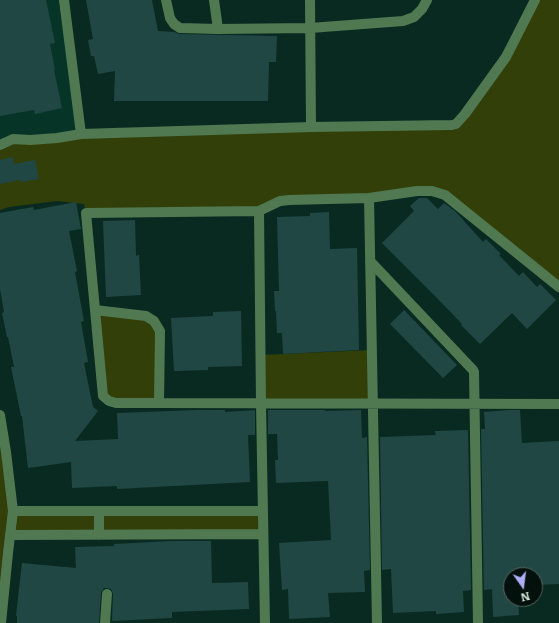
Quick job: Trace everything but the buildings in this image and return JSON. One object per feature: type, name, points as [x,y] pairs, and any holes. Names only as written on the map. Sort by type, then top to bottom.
[{"type":"street","points":[[64,0],[81,134]]},
{"type":"street","points":[[166,0],[170,18],[174,24],[180,28],[218,29],[310,28],[403,21],[414,17],[422,10],[427,0]]},
{"type":"street","points":[[214,0],[218,29]]},
{"type":"street","points":[[310,0],[311,127]]},
{"type":"street","points":[[0,145],[13,139],[30,140],[81,134],[456,124],[465,114],[506,57],[535,0]]},
{"type":"street","points":[[559,287],[445,195],[432,191],[417,191],[369,198],[280,201],[259,211],[86,213],[103,396],[109,401],[116,403],[159,404],[559,404]]},
{"type":"street","points":[[369,198],[377,623]]},
{"type":"street","points":[[259,211],[265,623]]},
{"type":"street","points":[[370,261],[474,372],[478,623]]},
{"type":"street","points":[[95,310],[146,316],[154,321],[160,331],[159,404]]},
{"type":"street","points":[[0,415],[13,511],[1,623]]},
{"type":"street","points":[[13,511],[263,511]]},
{"type":"street","points":[[99,511],[99,535]]},
{"type":"street","points":[[10,535],[263,534]]},
{"type":"street","points":[[105,623],[107,594]]},
{"type":"shaded area","points":[[0,0],[64,0],[81,134],[0,145]]},
{"type":"green space","points":[[535,0],[559,0],[559,288],[445,195],[289,200],[259,211],[86,213],[84,204],[57,201],[9,207],[0,210],[0,145],[13,139],[452,125],[465,114]]},
{"type":"green space","points":[[95,310],[146,316],[160,331],[159,403],[109,401]]},
{"type":"green space","points":[[371,350],[372,404],[261,404],[260,355]]},
{"type":"green space","points":[[0,415],[13,511],[263,511],[263,534],[10,535],[0,623]]}]
